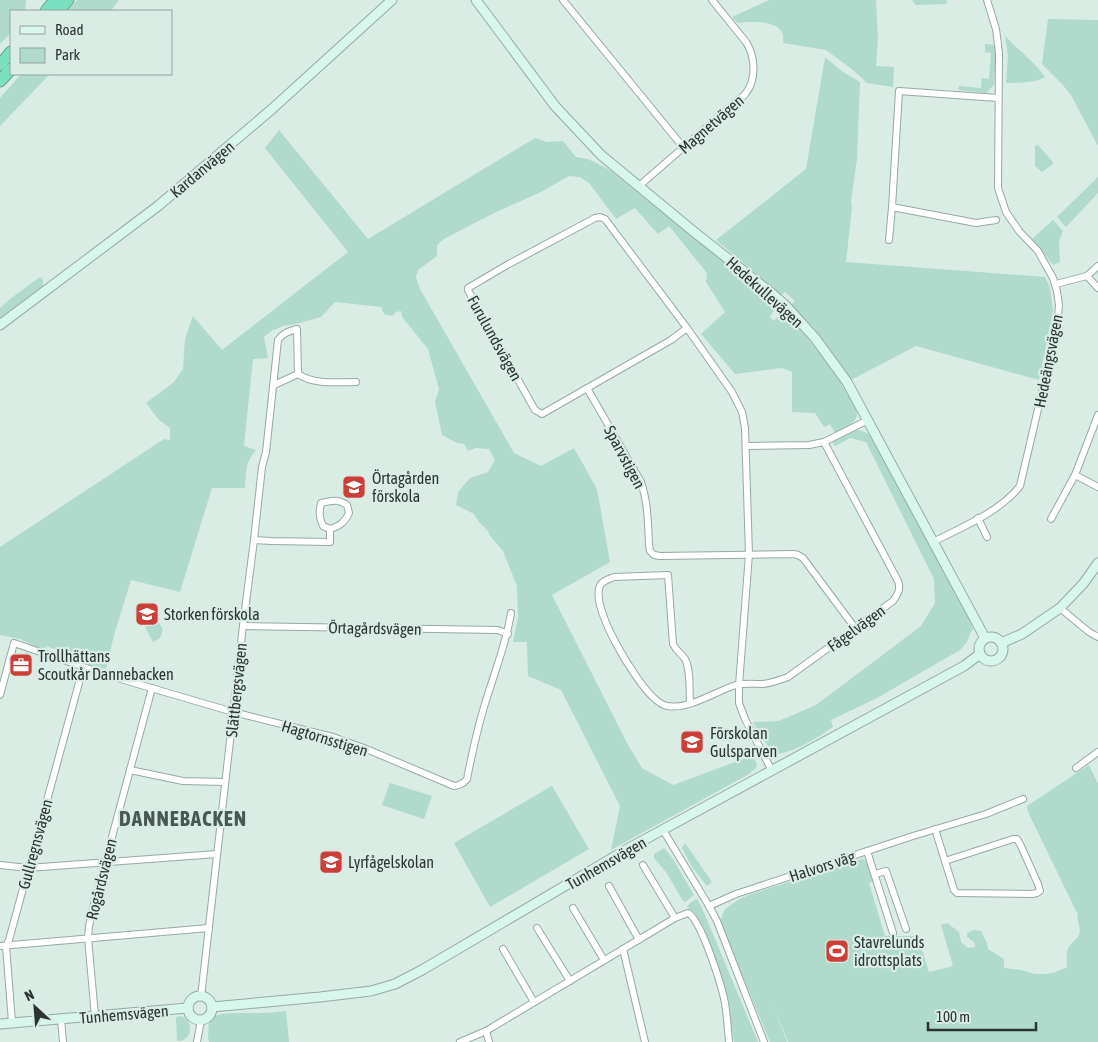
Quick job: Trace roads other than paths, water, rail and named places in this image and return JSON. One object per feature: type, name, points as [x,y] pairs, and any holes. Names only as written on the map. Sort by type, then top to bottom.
[{"type":"highway","points":[[47,10],[55,0]]},
{"type":"highway","points":[[60,10],[68,0]]},
{"type":"highway","points":[[0,65],[10,53]]},
{"type":"highway","points":[[0,82],[10,70]]},
{"type":"street","name":"Kardanvägen","points":[[0,325],[158,206],[272,108],[392,0]]},
{"type":"street","name":"Hedekullevägen","points":[[476,0],[535,80],[578,132],[601,155],[785,305],[815,338],[847,382],[985,638]]},
{"type":"street","points":[[563,0],[684,147]]},
{"type":"street","name":"Magnetvägen","points":[[639,186],[747,92],[753,71],[753,57],[750,48],[712,0]]},
{"type":"street","name":"Hedeängsvägen","points":[[933,542],[1006,502],[1020,486],[1057,328],[1059,305],[1054,278],[1038,252],[1019,231],[1006,212],[998,188],[998,40],[987,0]]},
{"type":"street","points":[[889,240],[900,91],[998,98]]},
{"type":"street","points":[[892,207],[976,223],[996,220]]},
{"type":"street","name":"Furulundsvägen","points":[[687,328],[670,340],[542,414],[535,410],[468,290],[470,286],[600,217],[605,219],[687,328],[732,392],[742,412],[745,428],[749,554],[739,703],[745,719],[772,771]]},
{"type":"street","points":[[1056,284],[1087,276],[1098,266]]},
{"type":"street","points":[[1087,276],[1098,288]]},
{"type":"street","name":"Slättbergsvägen","points":[[201,997],[278,340],[288,331],[297,329],[298,374]]},
{"type":"street","points":[[274,385],[298,374],[314,380],[356,382]]},
{"type":"street","name":"Sparvstigen","points":[[586,388],[641,482],[647,506],[650,551],[654,556],[749,554]]},
{"type":"street","points":[[1051,519],[1075,475],[1098,415]]},
{"type":"street","points":[[746,446],[809,446],[824,442],[868,420]]},
{"type":"street","name":"Fågelvägen","points":[[739,685],[771,683],[788,677],[893,601],[898,594],[900,587],[898,581],[824,442]]},
{"type":"street","points":[[1075,475],[1098,487]]},
{"type":"street","points":[[340,501],[347,505],[350,512],[346,521],[338,527],[330,529],[323,526],[320,519],[321,503],[340,501]]},
{"type":"street","points":[[978,518],[987,537]]},
{"type":"street","points":[[254,540],[330,542],[330,529]]},
{"type":"street","points":[[749,554],[798,555],[803,558],[855,628]]},
{"type":"street","points":[[1001,642],[1022,634],[1060,608],[1083,584],[1098,563]]},
{"type":"street","points":[[690,703],[689,667],[673,644],[668,575],[614,577],[607,580],[601,585],[598,594],[604,619],[630,667],[654,699],[666,705],[678,706],[690,703],[739,685]]},
{"type":"street","points":[[1060,608],[1089,632],[1098,636]]},
{"type":"street","name":"Hagtornsstigen","points":[[0,695],[14,643],[83,668],[233,712],[333,738],[364,748],[458,786],[467,779],[473,748],[489,689],[508,634],[511,613]]},
{"type":"street","name":"Örtagårdsvägen","points":[[243,626],[498,630],[508,634]]},
{"type":"street","points":[[994,637],[1001,642],[1002,652],[1000,657],[993,661],[982,658],[979,645],[985,638],[994,637]]},
{"type":"street","name":"Tunhemsvägen","points":[[212,1007],[320,998],[371,991],[395,984],[631,847],[964,666],[980,654]]},
{"type":"street","name":"Gullregnsvägen","points":[[12,1022],[3,946],[9,940],[83,668]]},
{"type":"street","name":"Rogårdsvägen","points":[[94,1016],[88,938],[89,926],[152,688]]},
{"type":"street","points":[[1076,768],[1098,752]]},
{"type":"street","points":[[130,770],[183,781],[225,782]]},
{"type":"street","name":"Halvors väg","points":[[710,906],[736,894],[986,814],[1023,799]]},
{"type":"street","points":[[935,829],[954,890],[957,893],[1032,894],[1040,891],[1017,839],[945,860]]},
{"type":"street","points":[[663,830],[710,906],[764,1042]]},
{"type":"street","points":[[867,851],[893,933]]},
{"type":"street","points":[[0,865],[28,868],[217,854]]},
{"type":"street","points":[[643,865],[675,918]]},
{"type":"street","points":[[875,874],[886,871],[906,929]]},
{"type":"street","points":[[609,886],[639,940]]},
{"type":"street","points":[[573,908],[604,960]]},
{"type":"street","points":[[460,1042],[486,1031],[675,918],[688,913],[692,915],[699,928],[714,964],[725,1002],[729,1042]]},
{"type":"street","points":[[3,946],[209,928]]},
{"type":"street","points":[[537,928],[570,981]]},
{"type":"street","points":[[502,948],[534,1002]]},
{"type":"street","points":[[623,949],[645,1042]]},
{"type":"street","points":[[197,997],[208,1000],[212,1007],[208,1017],[201,1020],[193,1018],[188,1008],[191,1001],[197,997]]},
{"type":"street","name":"Tunhemsvägen","points":[[0,1024],[188,1008]]},
{"type":"street","points":[[61,1019],[63,1042]]},
{"type":"street","points":[[197,1042],[201,1020]]},
{"type":"street","points":[[486,1031],[489,1042]]},
{"type":"place","name":"Örtagården förskola","points":[[354,487]]},
{"type":"place","name":"Storken förskola","points":[[147,614]]},
{"type":"place","name":"Trollhättans Scoutkår Dannebacken","points":[[21,665]]},
{"type":"place","name":"Förskolan Gulsparven","points":[[692,742]]},
{"type":"place","name":"Lyrfågelskolan","points":[[331,862]]},
{"type":"place","name":"Stavrelunds idrottsplats","points":[[837,951]]},
{"type":"district","name":"DANNEBACKEN","points":[[183,819]]}]
